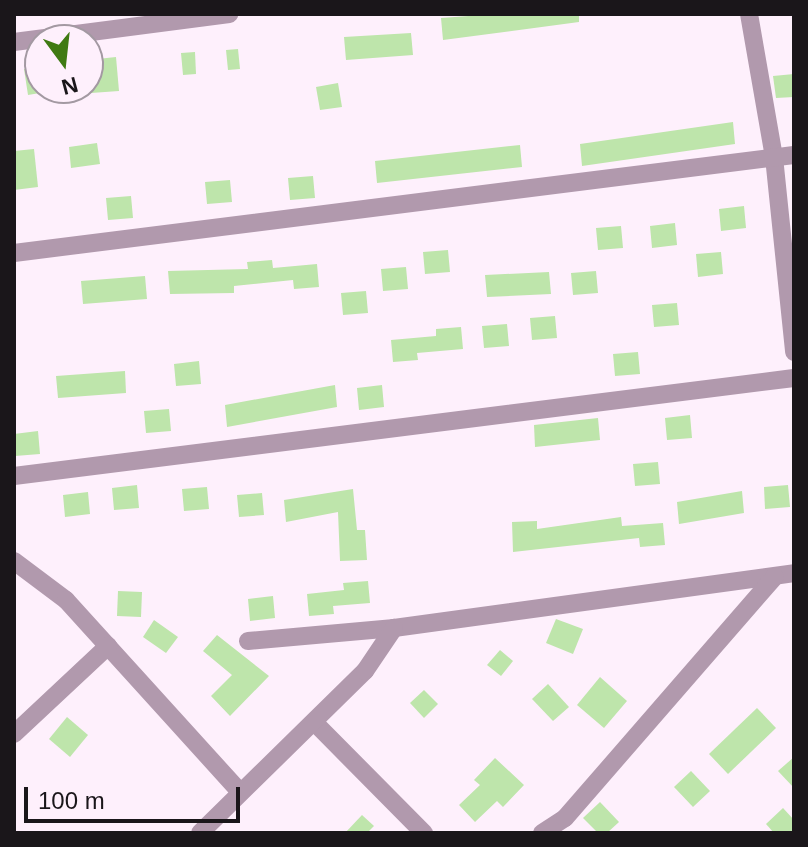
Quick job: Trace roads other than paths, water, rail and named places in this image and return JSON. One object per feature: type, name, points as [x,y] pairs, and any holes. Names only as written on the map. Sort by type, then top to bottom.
[{"type":"street","points":[[14,42],[229,14]]},
{"type":"street","points":[[749,14],[774,157],[794,352]]},
{"type":"street","points":[[14,253],[794,155]]},
{"type":"street","points":[[14,476],[794,378]]},
{"type":"street","points":[[14,561],[66,600],[240,792]]},
{"type":"street","points":[[248,641],[394,628],[794,573]]},
{"type":"street","points":[[542,833],[565,818],[775,576]]},
{"type":"street","points":[[200,833],[315,723],[384,649],[394,628]]},
{"type":"street","points":[[14,734],[108,646]]},
{"type":"street","points":[[315,723],[424,833]]}]
